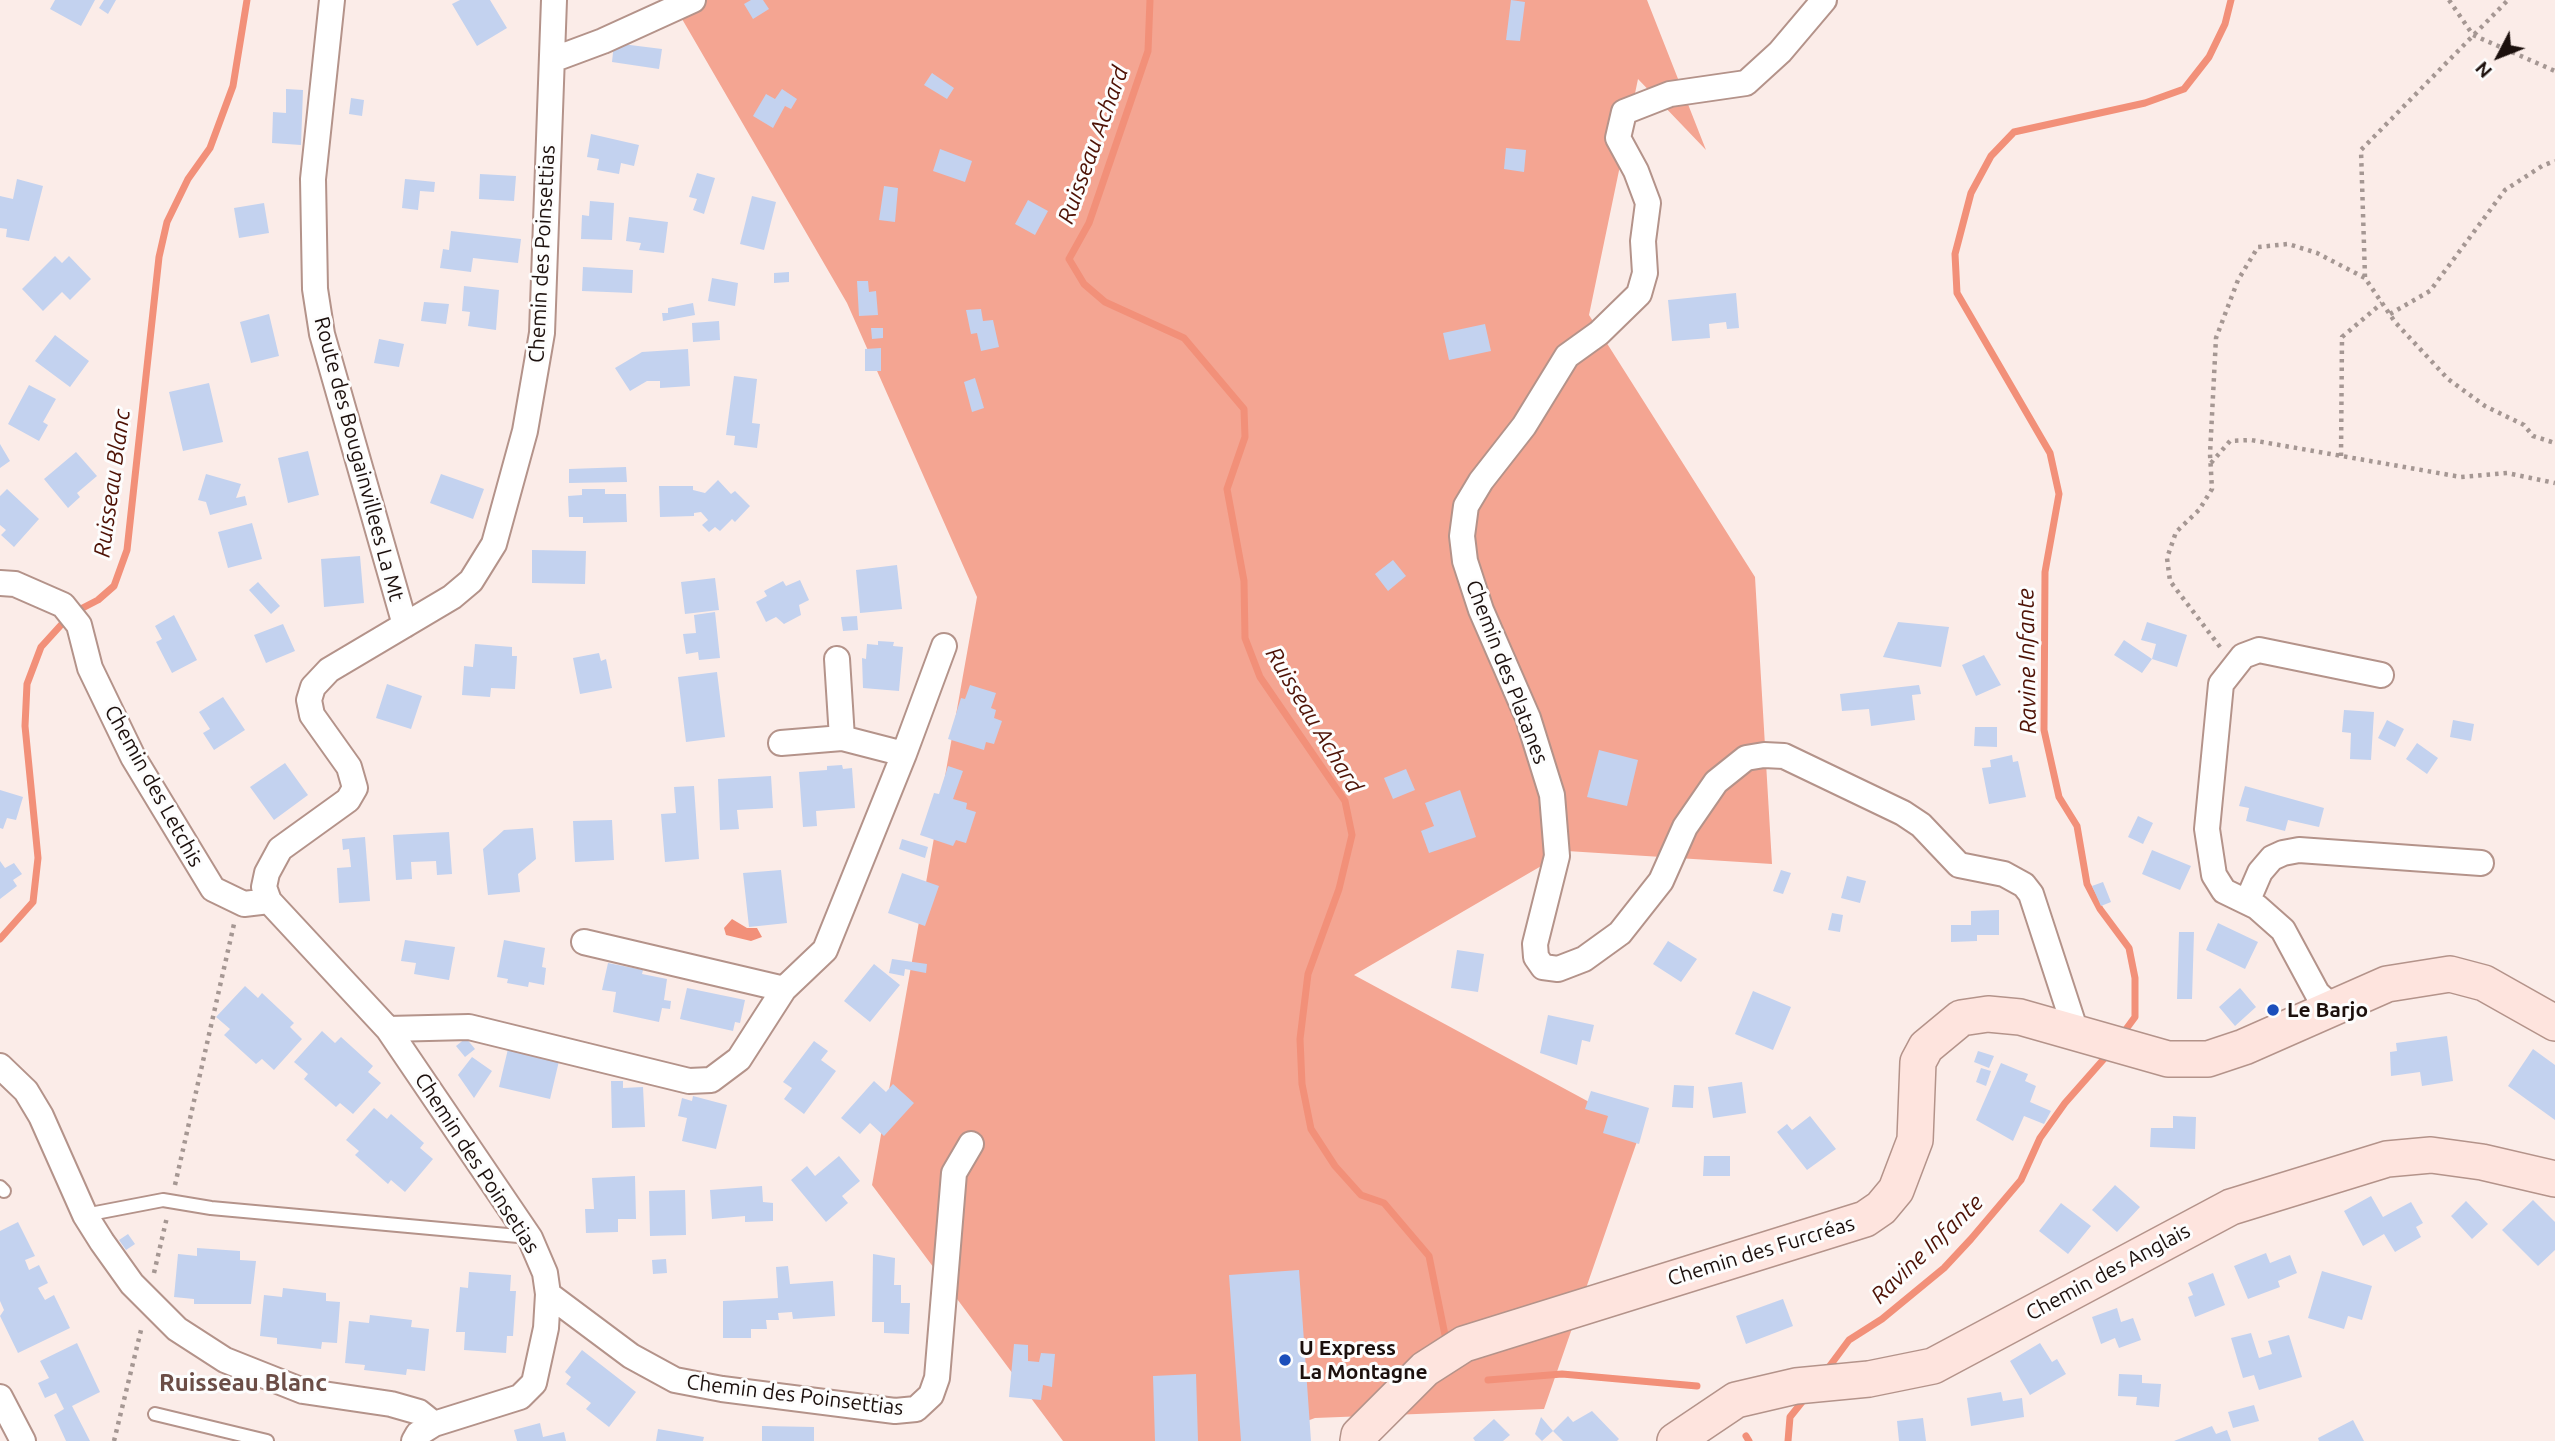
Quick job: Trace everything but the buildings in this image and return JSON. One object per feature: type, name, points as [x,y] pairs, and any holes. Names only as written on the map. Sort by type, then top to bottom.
[{"type":"street","name":"Route des Bougainvillees La Mt","points":[[332,0],[313,178],[315,289],[322,334],[405,625]]},
{"type":"street","name":"Chemin des Poinsettias","points":[[269,901],[264,887],[267,873],[280,849],[348,800],[355,788],[349,767],[312,715],[309,700],[313,687],[329,670],[452,597],[471,582],[494,544],[525,431],[542,333],[554,0]]},
{"type":"street","points":[[552,60],[603,41],[693,0]]},
{"type":"street","name":"Chemin des Platanes","points":[[1824,0],[1780,52],[1746,83],[1670,94],[1624,112],[1618,138],[1636,171],[1648,203],[1643,241],[1645,273],[1639,294],[1599,333],[1567,356],[1524,426],[1481,481],[1466,506],[1462,536],[1465,561],[1481,610],[1528,718],[1552,795],[1557,856],[1535,944],[1536,957],[1543,967],[1558,969],[1584,960],[1620,933],[1661,881],[1685,827],[1716,782],[1746,758],[1784,756],[1903,813],[1921,825],[1959,865],[2004,874],[2024,885],[2108,1043]]},
{"type":"street","name":"Chemin des Letchis","points":[[0,583],[15,584],[62,605],[79,625],[90,668],[133,757],[213,889],[244,904]]},
{"type":"street","points":[[388,1028],[469,1027],[688,1082],[711,1080],[739,1059],[784,989],[825,950],[904,754],[944,646]]},
{"type":"street","points":[[2332,1007],[2318,993],[2283,930],[2247,902],[2224,891],[2214,876],[2207,829],[2221,684],[2243,656],[2259,650],[2381,675]]},
{"type":"street","points":[[837,659],[842,738]]},
{"type":"street","points":[[782,743],[842,738],[904,754]]},
{"type":"street","points":[[2247,902],[2260,872],[2272,858],[2299,850],[2481,863]]},
{"type":"street","points":[[244,904],[269,901]]},
{"type":"street","name":"Chemin des Poinsetias","points":[[269,901],[388,1028],[530,1238],[545,1273],[548,1294],[544,1340],[534,1383],[520,1397],[434,1424],[418,1434],[414,1441]]},
{"type":"street","points":[[584,942],[784,989]]},
{"type":"street","name":"Chemin des Furcréas","points":[[1358,1441],[1359,1435],[1425,1369],[1464,1344],[1865,1219],[1881,1208],[1896,1190],[1915,1140],[1918,1062],[1926,1047],[1961,1018],[1987,1014],[2020,1017],[2168,1059],[2208,1059],[2388,984],[2450,974],[2484,983],[2555,1023]]},
{"type":"street","points":[[0,1066],[26,1091],[41,1116],[85,1214],[132,1284],[177,1329],[225,1360],[303,1391],[391,1404],[419,1412],[434,1424]]},
{"type":"street","name":"Chemin des Poinsettias","points":[[548,1294],[631,1356],[674,1380],[722,1389],[895,1411],[916,1409],[935,1387],[954,1173],[971,1144]]},
{"type":"street","name":"Chemin des Anglais","points":[[1675,1441],[1736,1400],[1796,1386],[1869,1379],[1933,1366],[2231,1207],[2374,1163],[2431,1155],[2494,1165],[2555,1179]]},
{"type":"street","points":[[0,1397],[23,1441]]},
{"type":"lane","points":[[85,1214],[171,1202],[530,1238]]},
{"type":"lane","points":[[155,1414],[267,1441]]},
{"type":"path","points":[[2449,0],[2473,35],[2555,71]]},
{"type":"path","points":[[2365,278],[2361,150],[2508,0]]},
{"type":"path","points":[[2390,314],[2430,291],[2505,190],[2542,166],[2555,161]]},
{"type":"path","points":[[2234,667],[2169,581],[2168,558],[2176,532],[2199,510],[2212,489],[2216,338],[2238,280],[2258,247],[2288,244],[2317,253],[2365,278],[2390,314],[2448,379],[2485,406],[2524,425],[2533,436],[2555,443]]},
{"type":"path","points":[[2341,456],[2343,337],[2382,303]]},
{"type":"path","points":[[2211,464],[2230,441],[2251,440],[2461,477],[2507,473],[2555,484]]},
{"type":"path","points":[[114,1441],[236,915],[244,904]]},
{"type":"shaded area","points":[[671,0],[1647,0],[1706,150],[1638,79],[1589,315],[1755,577],[1772,864],[1567,851],[1354,975],[1641,1130],[1544,1409],[1315,1418],[1253,1441],[1063,1441],[872,1185],[977,597],[847,303]]},
{"type":"shaded area","points":[[732,919],[747,928],[757,928],[762,937],[751,941],[726,935],[724,928]]},
{"type":"waterway","name":"Ruisseau Blanc","points":[[0,939],[33,902],[38,858],[25,726],[27,684],[41,647],[71,614],[98,600],[114,586],[127,550],[159,257],[167,222],[188,179],[210,148],[233,86],[247,0]]},
{"type":"waterway","name":"Ruisseau Achard","points":[[1150,0],[1148,51],[1089,223],[1069,259],[1084,284],[1105,302],[1184,338],[1244,409],[1245,437],[1227,489],[1244,581],[1245,638],[1260,677],[1345,801],[1352,835],[1339,889],[1308,974],[1300,1039],[1302,1084],[1311,1129],[1335,1166],[1361,1195],[1384,1203],[1429,1256],[1446,1340]]},
{"type":"waterway","name":"Ravine Infante","points":[[2121,1036],[2135,1017],[2135,978],[2129,948],[2100,909],[2087,884],[2077,826],[2059,797],[2044,730],[2045,572],[2059,494],[2050,453],[1957,293],[1955,254],[1971,193],[1991,156],[2014,132],[2145,103],[2184,89],[2209,57],[2225,24],[2231,0]]},
{"type":"waterway","name":"Ravine Infante","points":[[1826,1371],[1849,1340],[1882,1319],[1944,1268],[1971,1239],[2021,1180],[2040,1138],[2065,1103],[2110,1052]]},
{"type":"waterway","name":"Ruisseau Achard","points":[[1488,1380],[1562,1374],[1697,1386]]},
{"type":"waterway","name":"Ravine Infante","points":[[1788,1441],[1790,1417],[1806,1397]]},
{"type":"waterway","name":"Ruisseau Achard","points":[[1746,1436],[1749,1441]]},
{"type":"place","name":"Le Barjo","points":[[2273,1010]]},
{"type":"place","name":"U Express La Montagne","points":[[1285,1360]]},
{"type":"district","name":"Ruisseau Blanc","points":[[243,1383]]}]
